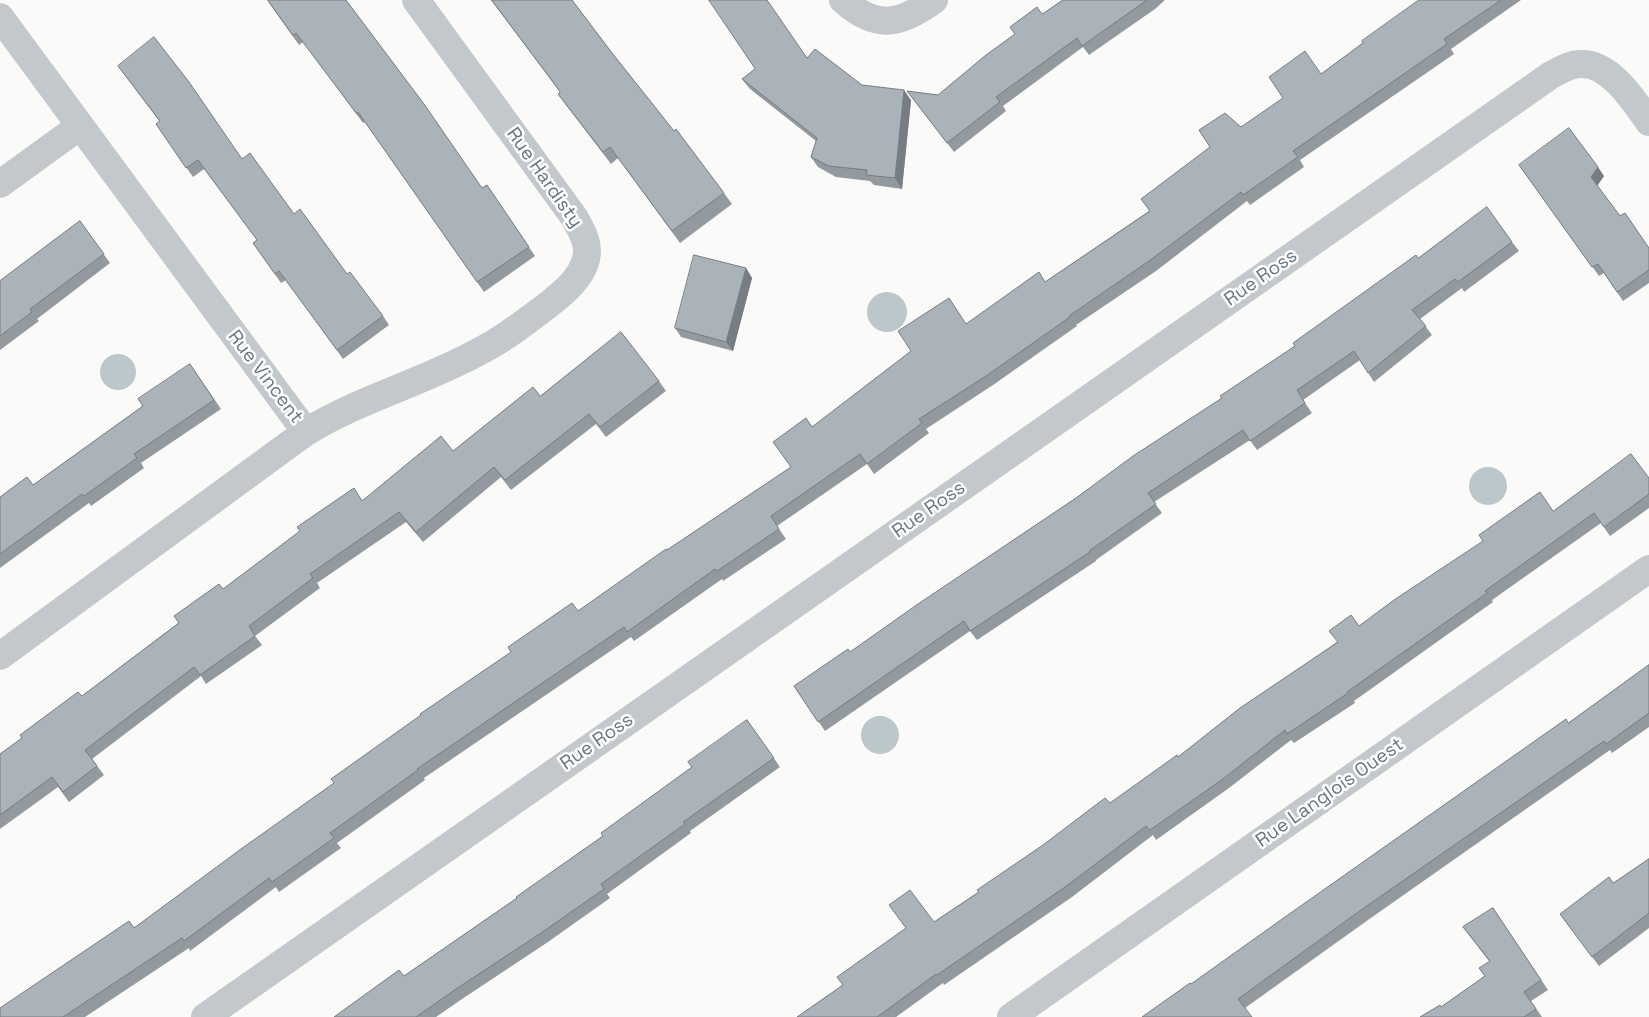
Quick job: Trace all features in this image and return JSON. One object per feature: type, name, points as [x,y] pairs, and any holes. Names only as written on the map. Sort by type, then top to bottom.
[{"type":"street","name":"Rue Hardisty","points":[[306,432],[333,416],[463,360],[497,342],[569,288],[579,275],[586,260],[587,245],[583,232],[574,217],[416,0]]},
{"type":"street","points":[[843,0],[866,17],[883,22],[902,19],[919,11],[934,0]]},
{"type":"street","name":"Rue Vincent","points":[[0,17],[306,432],[0,656]]},
{"type":"street","name":"Rue Ross","points":[[205,1017],[1552,75],[1567,67],[1580,64],[1592,65],[1608,73],[1621,86],[1649,122]]},
{"type":"street","points":[[0,184],[80,126]]},
{"type":"street","name":"Rue Langlois Ouest","points":[[1011,1017],[1649,569]]},
{"type":"shaded area","points":[[887,292],[901,298],[907,312],[901,326],[887,332],[873,326],[867,312],[873,298]]},
{"type":"shaded area","points":[[118,354],[125,355],[131,359],[135,365],[135,379],[131,385],[125,389],[118,390],[111,389],[105,385],[101,379],[100,372],[101,365],[105,359],[111,355]]},
{"type":"shaded area","points":[[1488,467],[1502,472],[1507,486],[1502,500],[1488,505],[1474,500],[1469,486],[1474,472]]},
{"type":"shaded area","points":[[880,716],[893,722],[899,735],[893,748],[880,754],[867,748],[861,735],[867,722]]},
{"type":"building","points":[[268,0],[346,0],[424,104],[482,188],[487,185],[529,247],[477,282],[358,112],[357,114],[296,33],[293,35]]},
{"type":"building","points":[[492,0],[572,0],[674,131],[676,129],[724,193],[672,231],[610,147],[603,152],[558,94],[560,92]]},
{"type":"building","points":[[709,0],[767,0],[807,58],[815,49],[862,85],[904,90],[895,178],[866,175],[867,170],[829,166],[811,157],[817,138],[742,79],[755,69]]},
{"type":"building","points":[[1063,0],[1147,0],[1082,46],[1077,38],[996,97],[1000,102],[947,143],[907,91],[938,95],[986,55],[1015,34],[1010,27],[1037,7],[1042,14]]},
{"type":"building","points":[[1419,0],[1501,0],[1444,39],[1447,44],[1293,151],[1298,157],[1243,195],[1241,192],[1070,317],[986,376],[919,419],[922,423],[867,464],[860,454],[771,516],[779,529],[717,571],[715,569],[627,632],[624,627],[417,769],[330,833],[334,838],[272,882],[269,878],[184,941],[182,938],[63,1017],[0,1017],[0,1008],[129,921],[134,928],[334,783],[331,779],[420,714],[511,652],[508,647],[572,603],[578,611],[666,549],[791,467],[773,442],[806,418],[812,427],[911,351],[898,331],[949,298],[966,324],[1039,272],[1045,282],[1150,211],[1141,199],[1210,147],[1199,130],[1225,113],[1241,127],[1283,98],[1269,77],[1305,51],[1321,74],[1363,43],[1362,41]]},
{"type":"building","points":[[154,37],[189,82],[242,159],[250,153],[294,214],[300,209],[347,274],[350,272],[383,316],[337,350],[279,271],[275,274],[253,243],[257,240],[198,160],[186,168],[156,124],[160,121],[118,66]]},
{"type":"building","points":[[1569,128],[1598,167],[1591,177],[1620,216],[1625,213],[1649,248],[1649,270],[1617,292],[1598,264],[1592,267],[1519,165]]},
{"type":"building","points":[[1487,207],[1512,242],[1458,282],[1455,279],[1412,310],[1426,326],[1368,373],[1354,351],[1297,390],[1305,403],[1250,441],[1243,430],[1148,493],[1156,504],[1090,552],[970,631],[964,621],[818,722],[794,686],[848,649],[850,652],[1076,498],[1133,456],[1222,398],[1220,396],[1295,346],[1293,343],[1416,255],[1418,258]]},
{"type":"building","points":[[80,221],[104,254],[30,309],[32,312],[0,336],[0,281]]},
{"type":"building","points":[[694,255],[746,268],[726,342],[675,328]]},
{"type":"building","points":[[621,332],[659,381],[600,427],[589,414],[505,480],[494,467],[416,532],[399,512],[310,574],[313,578],[249,626],[255,636],[200,675],[194,667],[85,750],[97,766],[63,792],[52,777],[0,815],[0,754],[22,738],[20,735],[78,692],[82,696],[179,623],[174,616],[219,584],[223,589],[300,531],[297,527],[354,488],[362,501],[441,436],[453,451],[533,387],[540,396]]},
{"type":"building","points":[[190,364],[214,400],[134,454],[137,458],[84,496],[82,494],[0,554],[0,497],[27,477],[33,485],[143,406],[138,399]]},
{"type":"building","points":[[1631,454],[1649,478],[1649,494],[1604,527],[1594,513],[1348,693],[1287,734],[1285,730],[1223,779],[1150,830],[1146,826],[1065,887],[936,974],[877,1017],[797,1017],[843,985],[837,977],[906,928],[889,905],[910,890],[934,922],[979,892],[977,890],[1043,845],[1105,798],[1110,803],[1177,755],[1178,757],[1240,708],[1338,642],[1329,631],[1351,615],[1359,626],[1394,600],[1483,541],[1479,535],[1540,492],[1553,511]]},
{"type":"building","points":[[1649,665],[1649,713],[1606,744],[1604,741],[1361,910],[1238,999],[1252,1017],[1142,1017],[1566,719],[1568,723]]},
{"type":"building","points":[[747,720],[774,758],[683,822],[685,824],[601,884],[604,889],[416,1017],[334,1017],[399,970],[404,976],[517,898],[603,836],[601,833],[692,767],[688,762]]},
{"type":"building","points":[[1649,859],[1649,913],[1592,957],[1560,914],[1609,877],[1613,883]]},
{"type":"building","points":[[1493,908],[1541,980],[1524,992],[1536,1009],[1524,1017],[1420,1017],[1440,1005],[1441,1007],[1485,976],[1479,968],[1490,961],[1463,927]]}]
